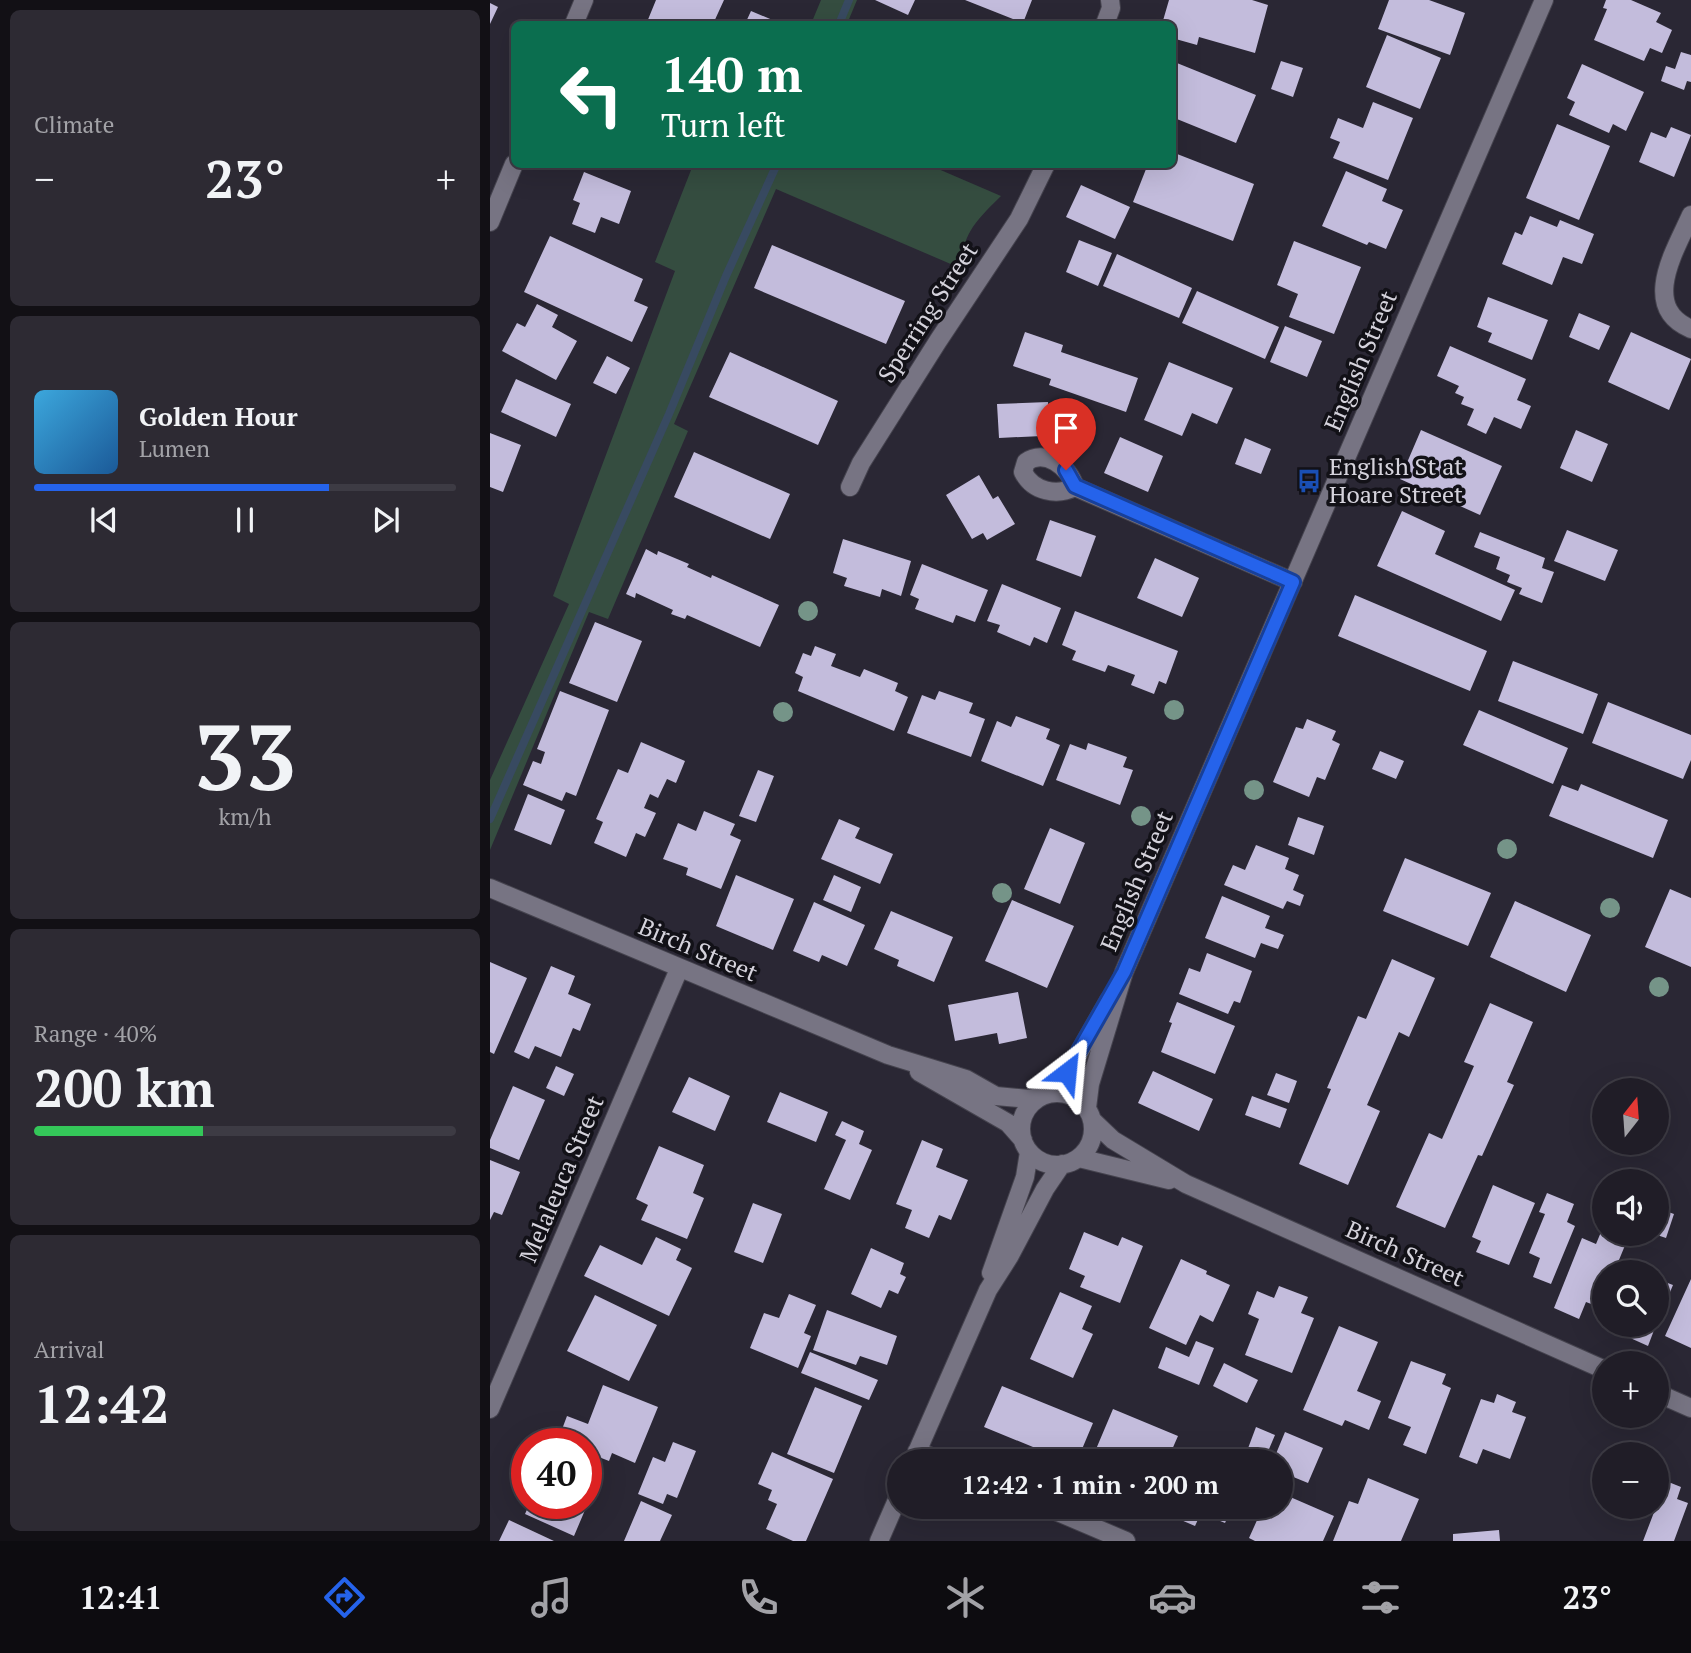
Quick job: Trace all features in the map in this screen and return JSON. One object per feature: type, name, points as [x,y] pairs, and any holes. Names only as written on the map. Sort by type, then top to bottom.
[{"type":"street","points":[[575,21],[584,0]]},
{"type":"street","points":[[1106,21],[1111,8],[1110,0]]},
{"type":"street","name":"English Street","points":[[1045,1095],[1073,1063],[1124,972],[1544,0]]},
{"type":"street","points":[[490,222],[512,168]]},
{"type":"street","name":"Sperring Street","points":[[850,487],[861,463],[1019,219],[1044,168]]},
{"type":"street","points":[[1691,215],[1664,279],[1664,298],[1672,314],[1691,329]]},
{"type":"street","points":[[1075,486],[1293,582]]},
{"type":"street","name":"Birch Street","points":[[490,888],[888,1055],[966,1079],[996,1096],[1029,1100],[1045,1095]]},
{"type":"street","name":"Melaleuca Street","points":[[490,1409],[679,969]]},
{"type":"street","name":"English Street","points":[[1090,1114],[1090,1084],[1124,972]]},
{"type":"street","name":"Birch Street","points":[[888,1055],[1008,1122],[1026,1146]]},
{"type":"street","points":[[988,1290],[997,1252],[1025,1177],[1026,1146],[1021,1129],[1025,1112],[1032,1102],[1045,1095],[1067,1094],[1078,1099],[1090,1114],[1092,1138],[1079,1158],[1062,1164],[1044,1162],[1026,1146]]},
{"type":"street","name":"Birch Street","points":[[1090,1114],[1113,1140],[1186,1184],[1592,1364]]},
{"type":"street","name":"Birch Street","points":[[1079,1158],[1186,1184]]},
{"type":"street","points":[[918,1449],[988,1290],[1062,1164]]},
{"type":"street","points":[[1669,1398],[1691,1408]]},
{"type":"street","points":[[879,1541],[889,1519]]},
{"type":"street","points":[[1074,1519],[1126,1541]]},
{"type":"green space","points":[[821,0],[857,0],[848,21],[812,21]]},
{"type":"green space","points":[[692,168],[936,168],[1001,196],[968,236],[960,268],[776,189],[674,424],[688,431],[608,619],[589,612],[490,850],[490,780],[569,604],[553,596],[675,271],[655,262]]},
{"type":"building","points":[[656,0],[724,0],[714,21],[647,21]]},
{"type":"building","points":[[875,0],[915,0],[908,15]]},
{"type":"building","points":[[965,0],[1032,0],[1024,21]]},
{"type":"building","points":[[1169,0],[1252,0],[1268,5],[1255,53],[1199,37],[1197,45],[1176,39],[1176,21],[1163,21]]},
{"type":"building","points":[[1389,0],[1429,0],[1465,13],[1450,55],[1378,29]]},
{"type":"building","points":[[1606,0],[1631,0],[1661,13],[1656,22],[1672,30],[1662,53],[1650,48],[1644,61],[1594,40],[1607,9],[1603,8]]},
{"type":"building","points":[[490,3],[498,7],[490,24]]},
{"type":"building","points":[[751,11],[775,21],[746,21]]},
{"type":"building","points":[[1387,35],[1441,58],[1420,109],[1366,87]]},
{"type":"building","points":[[1681,52],[1691,55],[1691,82],[1687,81],[1684,90],[1661,81],[1666,66],[1675,69]]},
{"type":"building","points":[[1281,61],[1303,68],[1293,97],[1271,89]]},
{"type":"building","points":[[1176,63],[1256,95],[1236,143],[1176,119]]},
{"type":"building","points":[[1582,64],[1644,92],[1626,131],[1613,124],[1609,133],[1569,115],[1575,102],[1567,98]]},
{"type":"building","points":[[1373,102],[1413,118],[1388,180],[1333,158],[1340,142],[1330,138],[1338,118],[1363,128]]},
{"type":"building","points":[[1557,124],[1610,146],[1579,220],[1526,198]]},
{"type":"building","points":[[1671,127],[1691,135],[1674,177],[1639,162],[1651,132],[1666,138]]},
{"type":"building","points":[[1176,154],[1254,184],[1233,241],[1133,202],[1146,168],[1176,168]]},
{"type":"building","points":[[1346,171],[1387,189],[1382,201],[1403,210],[1386,249],[1369,242],[1367,245],[1322,226]]},
{"type":"building","points":[[584,172],[631,191],[619,224],[601,217],[595,233],[572,224],[580,203],[573,200]]},
{"type":"building","points":[[1081,185],[1130,207],[1115,239],[1066,217]]},
{"type":"building","points":[[1530,216],[1557,227],[1560,220],[1594,234],[1582,264],[1563,257],[1552,285],[1502,264],[1515,232],[1522,235]]},
{"type":"building","points":[[550,236],[643,279],[634,301],[648,307],[632,342],[524,292]]},
{"type":"building","points":[[1079,240],[1112,253],[1098,286],[1066,272]]},
{"type":"building","points":[[1294,241],[1361,267],[1334,334],[1289,317],[1298,294],[1277,285]]},
{"type":"building","points":[[772,245],[905,301],[886,344],[754,288]]},
{"type":"building","points":[[1117,254],[1192,288],[1179,318],[1103,286]]},
{"type":"building","points":[[1197,291],[1279,327],[1265,359],[1182,323]]},
{"type":"building","points":[[1488,297],[1548,320],[1532,360],[1488,342],[1492,333],[1477,327]]},
{"type":"building","points":[[537,304],[558,315],[552,327],[577,341],[556,380],[502,351],[517,323],[525,327]]},
{"type":"building","points":[[1579,313],[1610,326],[1599,350],[1569,337]]},
{"type":"building","points":[[1285,326],[1322,341],[1307,377],[1270,362]]},
{"type":"building","points":[[1025,332],[1063,345],[1061,352],[1138,378],[1126,412],[1049,385],[1051,379],[1013,366]]},
{"type":"building","points":[[1631,332],[1691,359],[1669,410],[1608,382]]},
{"type":"building","points":[[1450,346],[1526,379],[1517,400],[1531,406],[1521,429],[1494,417],[1486,434],[1467,425],[1474,409],[1461,404],[1464,397],[1455,393],[1459,386],[1437,376]]},
{"type":"building","points":[[730,352],[838,401],[818,445],[709,397]]},
{"type":"building","points":[[607,356],[630,368],[616,394],[593,383]]},
{"type":"building","points":[[1169,362],[1233,388],[1217,424],[1192,413],[1182,436],[1144,420]]},
{"type":"building","points":[[516,379],[571,404],[556,437],[501,412]]},
{"type":"building","points":[[1048,402],[1049,417],[1056,416],[1057,444],[1042,445],[1042,436],[999,438],[997,404]]},
{"type":"building","points":[[1421,430],[1502,466],[1480,515],[1400,479]]},
{"type":"building","points":[[1576,430],[1608,444],[1592,482],[1560,468]]},
{"type":"building","points":[[490,433],[521,445],[503,492],[490,487]]},
{"type":"building","points":[[1120,437],[1163,456],[1148,492],[1104,473]]},
{"type":"building","points":[[1245,438],[1271,449],[1261,474],[1235,464]]},
{"type":"building","points":[[694,452],[790,494],[770,539],[674,497]]},
{"type":"building","points":[[979,475],[993,499],[998,496],[1015,524],[987,540],[983,533],[972,539],[946,495]]},
{"type":"building","points":[[1402,511],[1445,531],[1435,554],[1515,590],[1501,621],[1377,566]]},
{"type":"building","points":[[1050,520],[1096,536],[1081,577],[1036,560]]},
{"type":"building","points":[[1567,530],[1618,550],[1605,581],[1554,561]]},
{"type":"building","points":[[1480,532],[1545,558],[1542,568],[1554,572],[1542,603],[1519,594],[1522,588],[1507,582],[1510,575],[1496,569],[1500,557],[1474,547]]},
{"type":"building","points":[[843,539],[911,561],[901,596],[882,589],[880,597],[844,586],[847,578],[833,573]]},
{"type":"building","points":[[646,549],[689,564],[687,567],[711,578],[712,575],[779,605],[760,647],[687,615],[685,619],[671,614],[673,610],[636,593],[635,598],[626,594]]},
{"type":"building","points":[[1155,558],[1199,578],[1182,617],[1137,598]]},
{"type":"building","points":[[922,564],[988,590],[975,622],[956,615],[953,623],[915,609],[919,599],[910,595]]},
{"type":"building","points":[[1002,584],[1061,608],[1047,643],[1034,637],[1030,646],[997,632],[1000,625],[987,621]]},
{"type":"building","points":[[1355,595],[1487,651],[1470,691],[1338,636]]},
{"type":"building","points":[[1075,611],[1178,651],[1166,684],[1159,681],[1154,694],[1131,685],[1135,675],[1108,665],[1105,672],[1072,660],[1076,651],[1062,645]]},
{"type":"building","points":[[595,622],[642,641],[617,702],[569,683]]},
{"type":"building","points":[[815,646],[836,654],[831,666],[860,677],[864,669],[898,683],[895,691],[908,697],[894,731],[798,691],[803,677],[795,673],[803,653],[811,656]]},
{"type":"building","points":[[1513,661],[1598,694],[1583,734],[1498,701]]},
{"type":"building","points":[[560,691],[609,710],[576,796],[566,792],[562,801],[523,785],[533,761],[541,764],[545,752],[537,749]]},
{"type":"building","points":[[939,691],[973,703],[969,713],[985,719],[971,757],[907,733],[922,695],[935,700]]},
{"type":"building","points":[[1608,702],[1691,735],[1691,760],[1683,779],[1592,743]]},
{"type":"building","points":[[1479,710],[1568,748],[1553,784],[1463,745]]},
{"type":"building","points":[[1016,716],[1050,729],[1046,739],[1060,745],[1043,786],[981,761],[997,721],[1011,727]]},
{"type":"building","points":[[1307,719],[1336,731],[1332,740],[1340,744],[1325,780],[1317,777],[1309,797],[1273,782],[1296,727],[1303,729]]},
{"type":"building","points":[[641,742],[685,761],[676,783],[667,779],[658,798],[650,794],[644,808],[656,813],[645,837],[636,833],[626,857],[594,843],[603,822],[596,819],[618,769],[628,773]]},
{"type":"building","points":[[1088,743],[1127,757],[1123,767],[1133,770],[1120,805],[1056,780],[1070,744],[1086,750]]},
{"type":"building","points":[[1380,751],[1404,761],[1396,779],[1372,769]]},
{"type":"building","points":[[758,770],[774,776],[756,822],[739,816]]},
{"type":"building","points":[[1581,784],[1668,820],[1653,858],[1549,816],[1562,785],[1578,791]]},
{"type":"building","points":[[528,794],[565,810],[551,845],[514,830]]},
{"type":"building","points":[[704,811],[735,824],[730,835],[741,840],[721,889],[686,875],[688,868],[663,859],[678,823],[696,831]]},
{"type":"building","points":[[1298,817],[1324,826],[1314,855],[1288,845]]},
{"type":"building","points":[[839,819],[860,828],[855,838],[893,854],[880,884],[821,859]]},
{"type":"building","points":[[1050,828],[1085,843],[1060,904],[1024,889]]},
{"type":"building","points":[[1256,845],[1289,858],[1285,869],[1299,875],[1293,890],[1304,895],[1300,906],[1287,901],[1283,909],[1224,885],[1233,865],[1245,870]]},
{"type":"building","points":[[1405,858],[1491,893],[1468,946],[1383,911]]},
{"type":"building","points":[[736,875],[794,899],[773,950],[716,926]]},
{"type":"building","points":[[834,875],[861,887],[851,912],[823,900]]},
{"type":"building","points":[[1670,889],[1691,898],[1691,967],[1645,947]]},
{"type":"building","points":[[1222,896],[1270,916],[1265,928],[1284,935],[1278,949],[1261,943],[1255,958],[1205,938]]},
{"type":"building","points":[[1012,900],[1074,926],[1047,988],[985,961]]},
{"type":"building","points":[[1515,901],[1591,935],[1566,992],[1490,957]]},
{"type":"building","points":[[814,902],[865,925],[847,966],[822,955],[819,962],[793,951]]},
{"type":"building","points":[[891,911],[953,937],[934,982],[897,966],[899,960],[874,949]]},
{"type":"building","points":[[1207,953],[1252,971],[1240,1003],[1234,1001],[1228,1014],[1179,994],[1189,968],[1200,972]]},
{"type":"building","points":[[1392,959],[1435,978],[1409,1037],[1399,1032],[1367,1105],[1380,1111],[1348,1185],[1299,1164],[1331,1089],[1327,1088],[1358,1016],[1366,1019]]},
{"type":"building","points":[[490,962],[527,978],[494,1054],[490,1052]]},
{"type":"building","points":[[551,966],[575,976],[568,994],[591,1004],[580,1031],[573,1028],[561,1057],[535,1046],[529,1059],[514,1052]]},
{"type":"building","points":[[1018,992],[1027,1038],[999,1044],[997,1033],[955,1041],[948,1005]]},
{"type":"building","points":[[1177,1002],[1235,1026],[1215,1074],[1161,1052]]},
{"type":"building","points":[[1490,1003],[1533,1022],[1507,1082],[1514,1085],[1445,1228],[1396,1207],[1429,1133],[1442,1139],[1474,1066],[1464,1062]]},
{"type":"building","points":[[556,1066],[574,1074],[564,1096],[546,1088]]},
{"type":"building","points":[[1153,1071],[1213,1099],[1199,1131],[1138,1103]]},
{"type":"building","points":[[1276,1073],[1297,1081],[1289,1103],[1267,1095]]},
{"type":"building","points":[[689,1077],[730,1096],[715,1131],[672,1112]]},
{"type":"building","points":[[513,1086],[545,1100],[519,1160],[490,1148],[490,1140]]},
{"type":"building","points":[[780,1092],[828,1112],[816,1142],[767,1122]]},
{"type":"building","points":[[1252,1096],[1287,1109],[1280,1128],[1245,1115]]},
{"type":"building","points":[[842,1121],[864,1131],[859,1144],[872,1150],[850,1200],[824,1189],[846,1140],[835,1135]]},
{"type":"building","points":[[922,1140],[943,1149],[936,1167],[968,1180],[951,1220],[939,1215],[929,1238],[905,1228],[912,1210],[896,1204]]},
{"type":"building","points":[[659,1146],[704,1165],[693,1193],[704,1198],[687,1239],[641,1220],[648,1205],[636,1199]]},
{"type":"building","points":[[490,1160],[520,1172],[502,1215],[494,1212],[490,1220]]},
{"type":"building","points":[[1493,1185],[1535,1203],[1509,1265],[1476,1252],[1481,1241],[1472,1237]]},
{"type":"building","points":[[1547,1193],[1574,1204],[1567,1222],[1575,1226],[1551,1284],[1533,1277],[1540,1258],[1529,1253],[1545,1214],[1539,1212]]},
{"type":"building","points":[[753,1203],[782,1214],[763,1263],[734,1252]]},
{"type":"building","points":[[1669,1212],[1674,1214],[1669,1229]]},
{"type":"building","points":[[1084,1232],[1118,1246],[1122,1237],[1143,1246],[1120,1303],[1080,1287],[1085,1276],[1069,1269]]},
{"type":"building","points":[[656,1237],[681,1249],[676,1260],[692,1268],[669,1316],[584,1276],[600,1245],[642,1265]]},
{"type":"building","points":[[1582,1238],[1592,1242],[1592,1246],[1625,1246],[1619,1260],[1592,1260],[1592,1304],[1586,1302],[1579,1319],[1554,1308]]},
{"type":"building","points":[[871,1248],[904,1263],[900,1274],[906,1277],[898,1294],[889,1290],[881,1308],[851,1294]]},
{"type":"building","points":[[1181,1259],[1230,1285],[1213,1322],[1200,1315],[1186,1345],[1149,1328]]},
{"type":"building","points":[[1691,1279],[1691,1348],[1667,1337]]},
{"type":"building","points":[[1279,1286],[1308,1297],[1301,1313],[1314,1318],[1292,1373],[1245,1355],[1259,1319],[1248,1314],[1257,1291],[1274,1298]]},
{"type":"building","points":[[1060,1292],[1092,1306],[1082,1329],[1093,1334],[1073,1378],[1030,1359]]},
{"type":"building","points":[[789,1294],[816,1305],[804,1333],[811,1336],[798,1368],[750,1348],[764,1313],[779,1318]]},
{"type":"building","points":[[595,1295],[657,1325],[629,1381],[567,1351]]},
{"type":"building","points":[[827,1310],[897,1336],[887,1365],[860,1356],[856,1365],[813,1350]]},
{"type":"building","points":[[1339,1326],[1378,1342],[1357,1391],[1381,1401],[1369,1430],[1345,1420],[1342,1426],[1303,1410]]},
{"type":"building","points":[[1628,1337],[1651,1337],[1648,1346]]},
{"type":"building","points":[[1196,1341],[1214,1348],[1199,1385],[1158,1368],[1166,1347],[1189,1357]]},
{"type":"building","points":[[810,1352],[878,1380],[869,1400],[801,1373]]},
{"type":"building","points":[[1411,1361],[1446,1374],[1442,1384],[1451,1388],[1426,1454],[1403,1445],[1411,1427],[1388,1418]]},
{"type":"building","points":[[1224,1363],[1258,1380],[1247,1403],[1213,1386]]},
{"type":"building","points":[[603,1385],[658,1407],[635,1463],[612,1453],[609,1461],[602,1458],[602,1428],[562,1428],[567,1416],[588,1424]]},
{"type":"building","points":[[1002,1386],[1093,1423],[1082,1449],[1038,1449],[984,1427]]},
{"type":"building","points":[[815,1387],[862,1406],[834,1473],[787,1454]]},
{"type":"building","points":[[1497,1394],[1516,1402],[1512,1412],[1526,1417],[1510,1459],[1483,1449],[1477,1464],[1459,1457],[1481,1399],[1494,1403]]},
{"type":"building","points":[[1113,1409],[1178,1436],[1172,1449],[1096,1449]]},
{"type":"building","points":[[1256,1427],[1275,1435],[1269,1449],[1248,1449]]},
{"type":"building","points":[[1285,1432],[1323,1448],[1308,1483],[1293,1477],[1293,1449],[1278,1449]]},
{"type":"building","points":[[673,1442],[696,1451],[677,1498],[667,1494],[663,1504],[638,1494],[653,1457],[665,1462]]},
{"type":"building","points":[[772,1452],[833,1479],[806,1541],[793,1541],[766,1529],[777,1504],[768,1500],[772,1490],[758,1484]]},
{"type":"building","points":[[1368,1478],[1419,1499],[1401,1541],[1333,1541],[1349,1501],[1358,1504]]},
{"type":"building","points":[[1669,1482],[1681,1487],[1677,1499],[1688,1503],[1674,1541],[1643,1541],[1651,1519],[1669,1519]]},
{"type":"building","points":[[1293,1498],[1334,1516],[1323,1541],[1255,1541],[1249,1538],[1258,1519],[1293,1519]]},
{"type":"building","points":[[641,1501],[672,1515],[660,1541],[624,1541]]},
{"type":"building","points":[[536,1519],[581,1519],[574,1536]]},
{"type":"building","points":[[1179,1519],[1198,1519],[1195,1526]]},
{"type":"building","points":[[509,1520],[554,1541],[499,1541]]},
{"type":"building","points":[[1499,1530],[1500,1541],[1453,1541],[1453,1534]]},
{"type":"waterway","points":[[840,21],[849,0]]},
{"type":"waterway","points":[[490,819],[775,168]]},
{"type":"place","name":"English St at Hoare Street","points":[[1309,481]]},
{"type":"route","points":[[1066,470],[1075,486],[1293,582],[1124,972],[1067,1072]]}]
